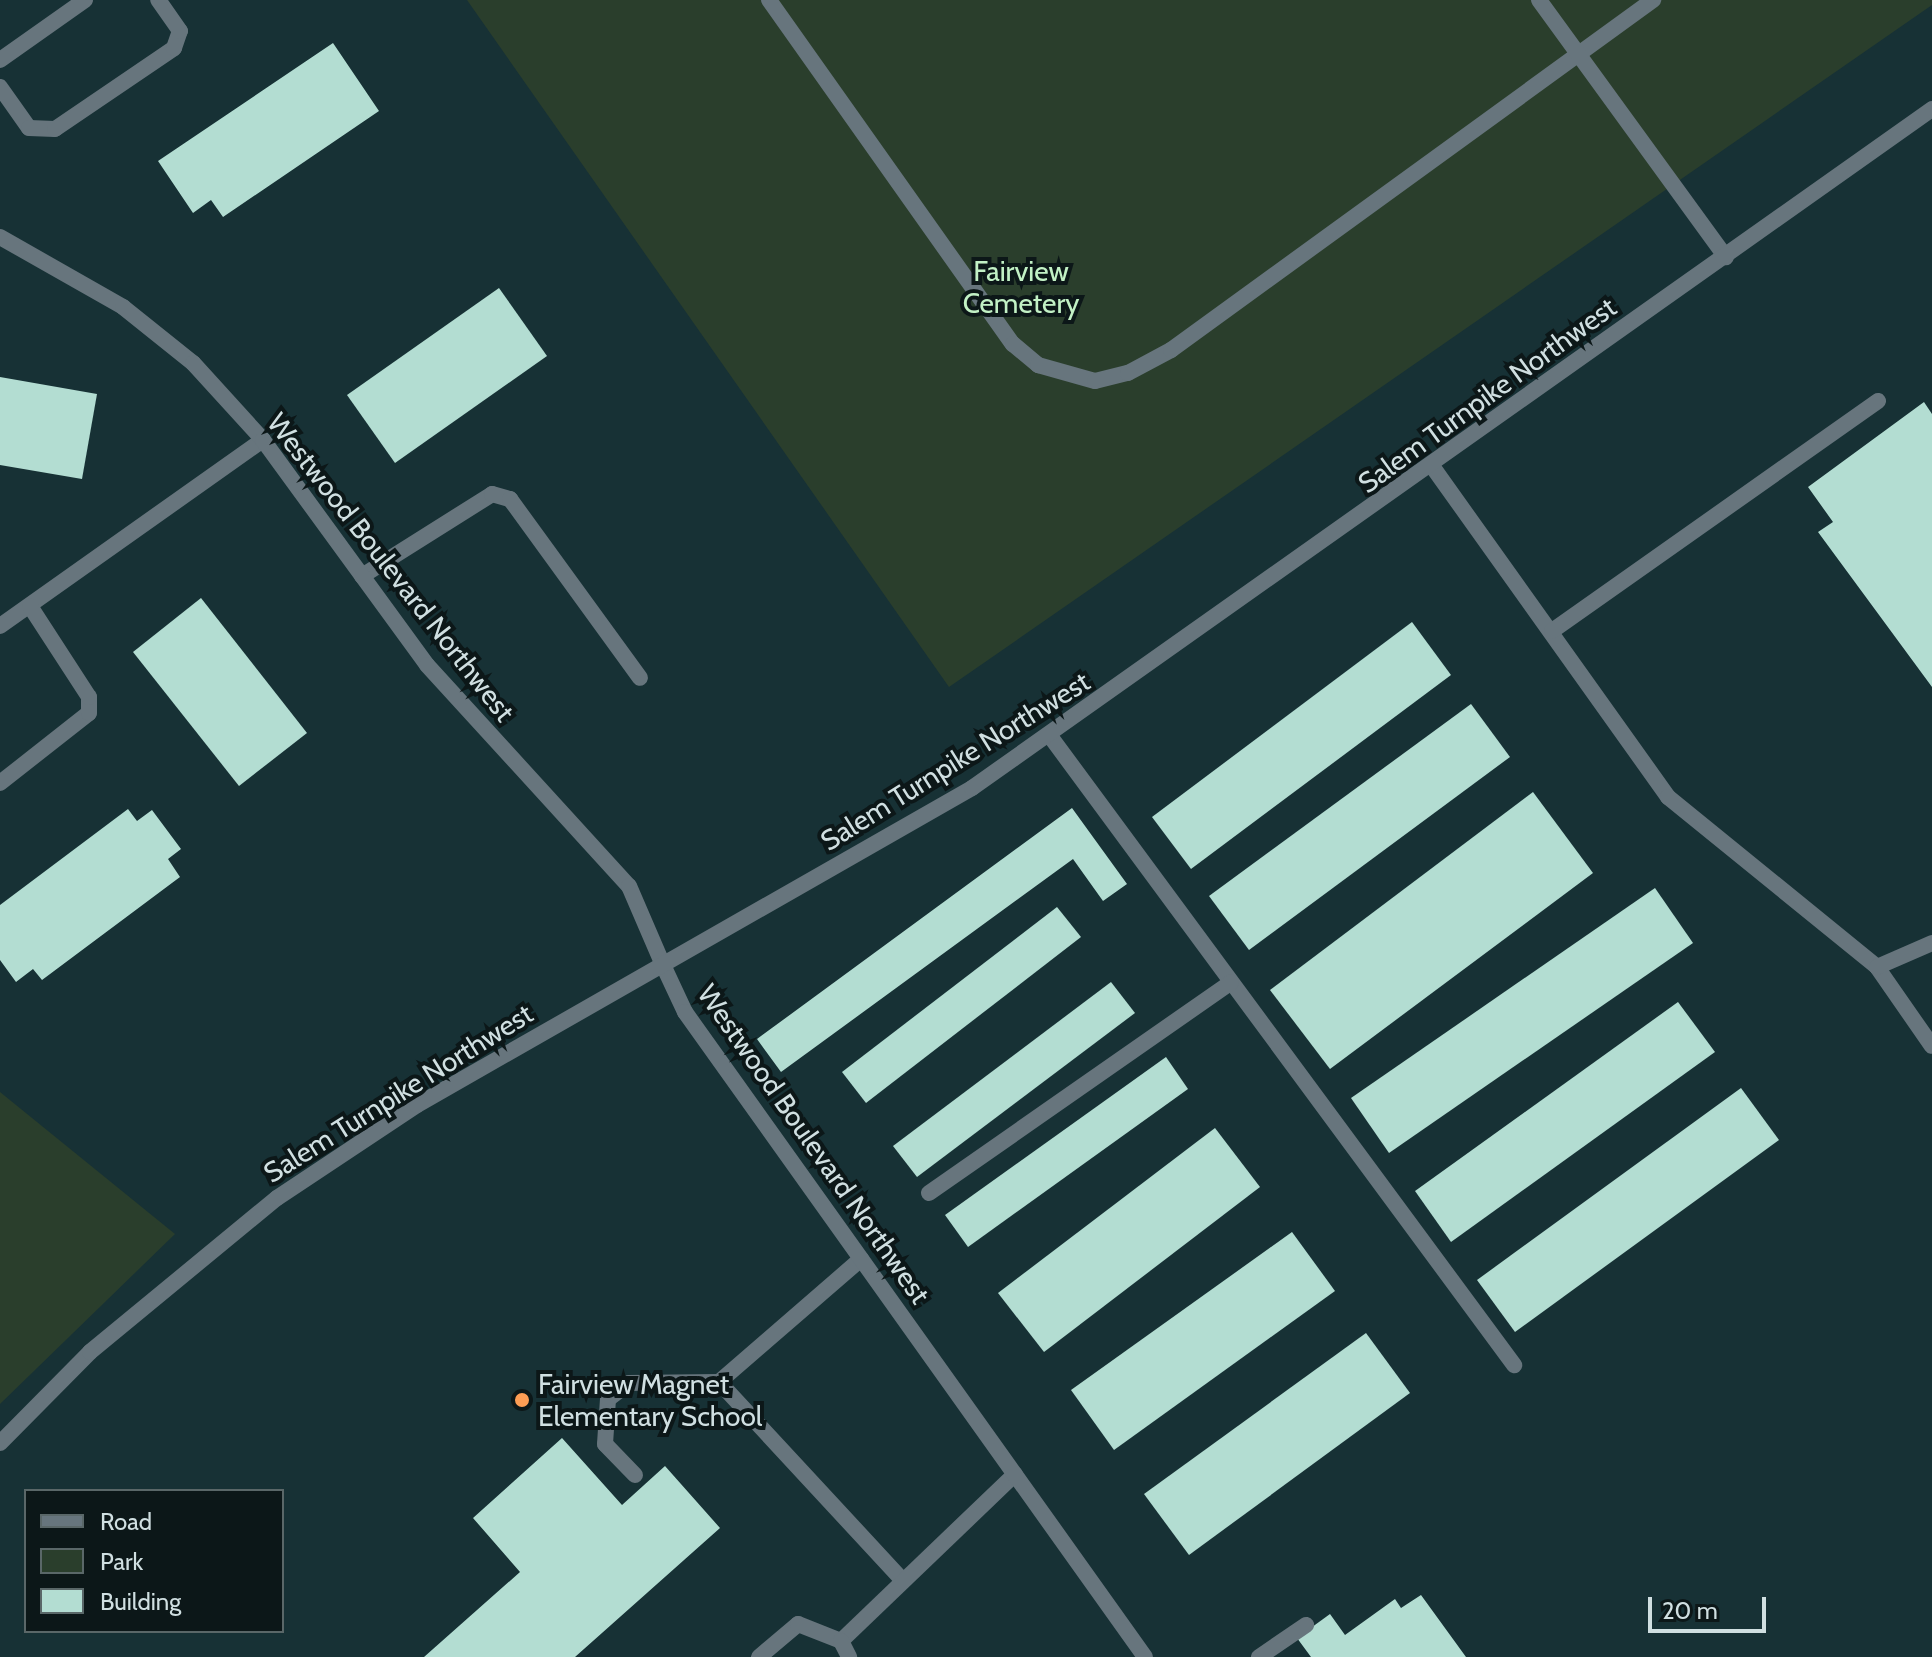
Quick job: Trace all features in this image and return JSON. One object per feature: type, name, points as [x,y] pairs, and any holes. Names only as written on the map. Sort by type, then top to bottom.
[{"type":"street","points":[[0,60],[85,0]]},
{"type":"street","points":[[0,87],[29,128],[55,129],[174,48],[180,31],[158,0]]},
{"type":"street","points":[[769,0],[1013,344],[1050,370],[1095,381],[1128,373],[1171,350],[1653,0]]},
{"type":"street","points":[[1539,0],[1726,257]]},
{"type":"street","name":"Salem Turnpike Northwest","points":[[0,1443],[101,1342],[277,1198],[417,1105],[663,965],[1050,736],[1932,109]]},
{"type":"street","name":"Westwood Boulevard Northwest","points":[[0,237],[123,307],[193,363],[263,440],[362,576],[469,713],[629,886],[685,1012],[1145,1657]]},
{"type":"street","points":[[1552,631],[1878,401]]},
{"type":"street","points":[[0,626],[263,440]]},
{"type":"street","points":[[1432,466],[1668,797],[1877,967],[1932,1046]]},
{"type":"street","points":[[362,576],[492,494],[510,499],[640,678]]},
{"type":"street","points":[[0,783],[89,713],[89,697],[30,606]]},
{"type":"street","points":[[1050,736],[1514,1365]]},
{"type":"street","points":[[1877,967],[1932,943]]},
{"type":"street","points":[[929,1193],[1231,982]]},
{"type":"street","points":[[635,1475],[605,1444],[608,1399],[629,1383],[719,1382],[861,1259]]},
{"type":"street","points":[[719,1382],[903,1581]]},
{"type":"street","points":[[841,1641],[1015,1474]]},
{"type":"street","points":[[759,1657],[798,1624],[841,1641],[849,1657]]},
{"type":"street","points":[[1259,1657],[1306,1625]]},
{"type":"green space","name":"Fairview Cemetery","points":[[467,0],[1932,0],[1932,5],[949,687]]},
{"type":"green space","points":[[0,1092],[175,1234],[0,1404]]},
{"type":"building","points":[[333,43],[379,111],[223,217],[211,200],[193,213],[158,161]]},
{"type":"building","points":[[499,288],[547,356],[395,463],[347,395]]},
{"type":"building","points":[[0,377],[97,394],[82,479],[0,465]]},
{"type":"building","points":[[1924,402],[1932,414],[1932,687],[1818,532],[1833,522],[1808,487]]},
{"type":"building","points":[[201,598],[307,733],[239,786],[133,652]]},
{"type":"building","points":[[1412,622],[1451,675],[1191,869],[1152,817]]},
{"type":"building","points":[[1471,704],[1510,757],[1249,950],[1209,896]]},
{"type":"building","points":[[1533,792],[1593,873],[1330,1069],[1270,990]]},
{"type":"building","points":[[1072,808],[1127,884],[1103,901],[1073,859],[781,1072],[757,1039]]},
{"type":"building","points":[[128,809],[137,821],[152,810],[181,849],[168,859],[180,877],[42,980],[33,969],[16,982],[0,960],[0,905]]},
{"type":"building","points":[[1655,888],[1693,943],[1389,1153],[1351,1098]]},
{"type":"building","points":[[1057,907],[1081,937],[866,1103],[842,1072]]},
{"type":"building","points":[[1111,982],[1135,1013],[917,1177],[893,1146]]},
{"type":"building","points":[[1678,1002],[1715,1052],[1451,1242],[1415,1191]]},
{"type":"building","points":[[1166,1057],[1188,1089],[968,1247],[945,1215]]},
{"type":"building","points":[[1741,1088],[1779,1140],[1515,1332],[1477,1280]]},
{"type":"building","points":[[1215,1128],[1260,1187],[1044,1352],[998,1293]]},
{"type":"building","points":[[1292,1232],[1335,1291],[1114,1450],[1071,1390]]},
{"type":"building","points":[[1366,1333],[1410,1393],[1189,1555],[1144,1494]]},
{"type":"building","points":[[562,1438],[622,1505],[665,1466],[720,1528],[575,1657],[424,1657],[520,1572],[473,1518]]},
{"type":"building","points":[[1421,1595],[1466,1657],[1311,1657],[1297,1638],[1330,1614],[1345,1635],[1395,1599],[1401,1608]]},
{"type":"place","name":"Fairview Magnet Elementary School","points":[[522,1400]]}]
